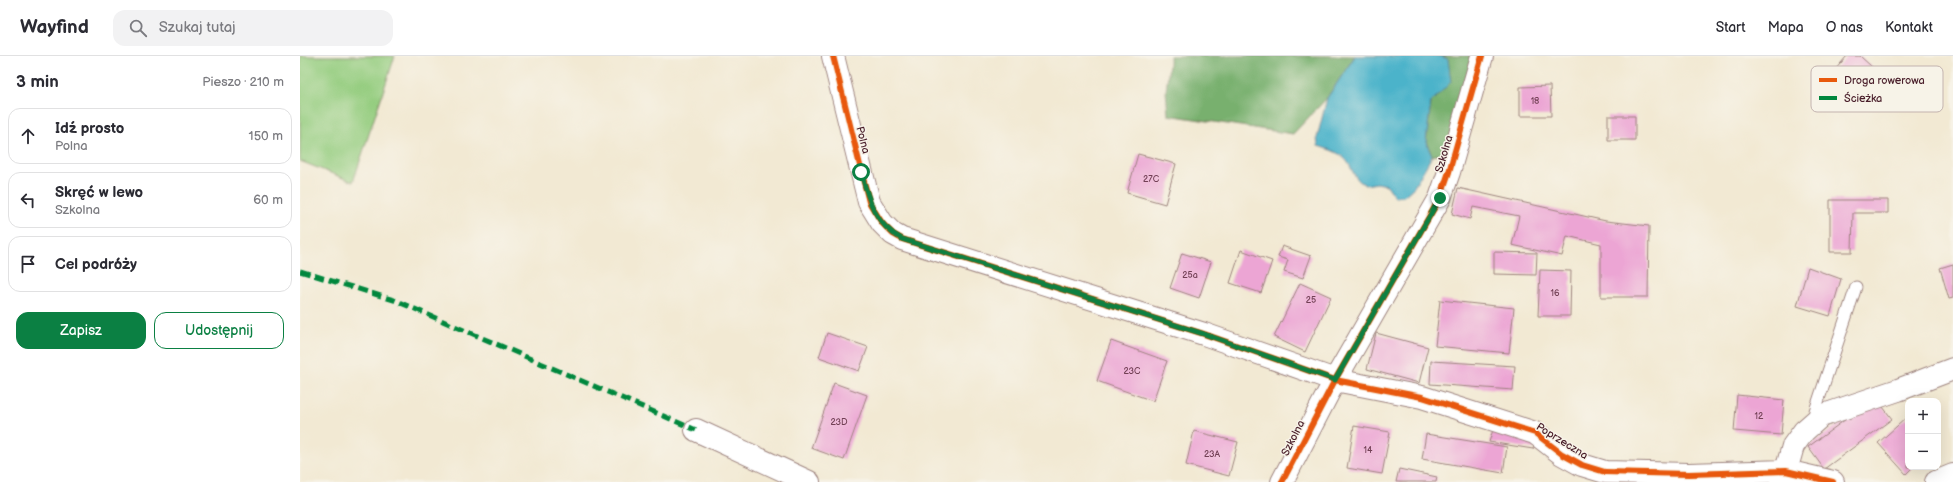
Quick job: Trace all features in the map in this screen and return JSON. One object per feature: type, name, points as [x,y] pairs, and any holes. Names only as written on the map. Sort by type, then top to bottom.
[{"type":"street","name":"Polna","points":[[833,56],[869,202],[878,218],[893,234],[919,246],[1204,334],[1335,380]]},
{"type":"street","name":"Szkolna","points":[[1282,482],[1335,380],[1440,198],[1449,172],[1482,56]]},
{"type":"street","points":[[1786,471],[1793,446],[1815,420],[1829,413],[1898,390],[1953,369]]},
{"type":"street","name":"Poprzeczna","points":[[1335,380],[1422,397],[1535,433],[1562,454],[1582,465],[1604,472],[1689,474],[1786,471],[1833,482]]},
{"type":"street","points":[[696,430],[808,482]]},
{"type":"street","points":[[1936,482],[1953,475]]},
{"type":"lane","points":[[1815,420],[1815,411],[1856,287]]},
{"type":"green space","points":[[300,56],[395,56],[353,182],[300,161]]},
{"type":"green space","points":[[1170,56],[1355,56],[1327,98],[1293,134],[1168,115],[1166,91]]},
{"type":"green space","points":[[1440,56],[1473,56],[1447,151],[1432,156],[1426,142],[1431,102],[1448,59]]},
{"type":"water","points":[[1355,56],[1440,56],[1448,59],[1451,82],[1431,102],[1426,142],[1432,156],[1414,187],[1404,196],[1395,197],[1387,185],[1377,183],[1365,185],[1357,179],[1347,161],[1341,156],[1332,150],[1318,146],[1317,138],[1327,98]]},
{"type":"building","points":[[1847,56],[1860,56],[1871,66],[1838,66]]},
{"type":"building","points":[[1550,86],[1551,116],[1520,116],[1520,87]]},
{"type":"building","points":[[1608,116],[1635,116],[1635,140],[1608,140]]},
{"type":"building","points":[[1138,154],[1176,164],[1165,204],[1127,193]]},
{"type":"building","points":[[1458,188],[1606,221],[1649,226],[1648,297],[1601,297],[1601,244],[1567,236],[1562,256],[1512,245],[1519,216],[1473,207],[1470,219],[1452,214]]},
{"type":"building","points":[[1830,200],[1888,200],[1888,213],[1853,213],[1852,252],[1830,252]]},
{"type":"building","points":[[1282,246],[1311,256],[1303,278],[1284,272],[1288,260],[1278,257]]},
{"type":"building","points":[[1241,250],[1272,261],[1261,293],[1230,283]]},
{"type":"building","points":[[1494,252],[1537,253],[1536,275],[1494,274]]},
{"type":"building","points":[[1182,253],[1211,262],[1199,298],[1170,288]]},
{"type":"building","points":[[1953,264],[1953,298],[1949,299],[1940,268]]},
{"type":"building","points":[[1808,267],[1841,279],[1830,316],[1797,306]]},
{"type":"building","points":[[1540,270],[1571,271],[1570,316],[1538,316]]},
{"type":"building","points":[[1300,283],[1331,297],[1305,352],[1274,337]]},
{"type":"building","points":[[1440,300],[1514,308],[1509,353],[1435,346]]},
{"type":"building","points":[[827,333],[868,347],[859,371],[819,357]]},
{"type":"building","points":[[1376,333],[1428,347],[1419,383],[1367,369]]},
{"type":"building","points":[[1111,341],[1167,361],[1153,401],[1097,381]]},
{"type":"building","points":[[1431,361],[1515,366],[1513,390],[1430,384]]},
{"type":"building","points":[[834,383],[867,395],[844,460],[811,448]]},
{"type":"building","points":[[1737,395],[1784,400],[1781,435],[1734,431]]},
{"type":"building","points":[[1880,403],[1892,419],[1824,469],[1808,447],[1857,411]]},
{"type":"building","points":[[1905,419],[1905,470],[1910,470],[1906,474],[1878,443]]},
{"type":"building","points":[[1495,424],[1537,439],[1533,449],[1489,442]]},
{"type":"building","points":[[1354,426],[1390,432],[1382,474],[1347,468]]},
{"type":"building","points":[[1194,431],[1238,442],[1229,476],[1186,465]]},
{"type":"building","points":[[1426,434],[1507,447],[1503,473],[1422,459]]},
{"type":"building","points":[[1399,469],[1437,477],[1436,482],[1396,482]]},
{"type":"marked path","points":[[300,271],[394,300],[696,430]]},
{"type":"cycle path","points":[[833,56],[869,202],[882,223],[893,234],[902,239],[1204,334],[1335,380],[1422,397],[1535,433],[1562,454],[1582,465],[1605,472],[1689,474],[1786,471],[1833,482]]},
{"type":"cycle path","points":[[1282,482],[1335,380],[1440,198],[1449,172],[1482,56]]},
{"type":"route","points":[[861,172],[869,202],[874,212],[889,231],[902,239],[919,246],[1102,301],[1204,334],[1335,380],[1440,198]]}]
